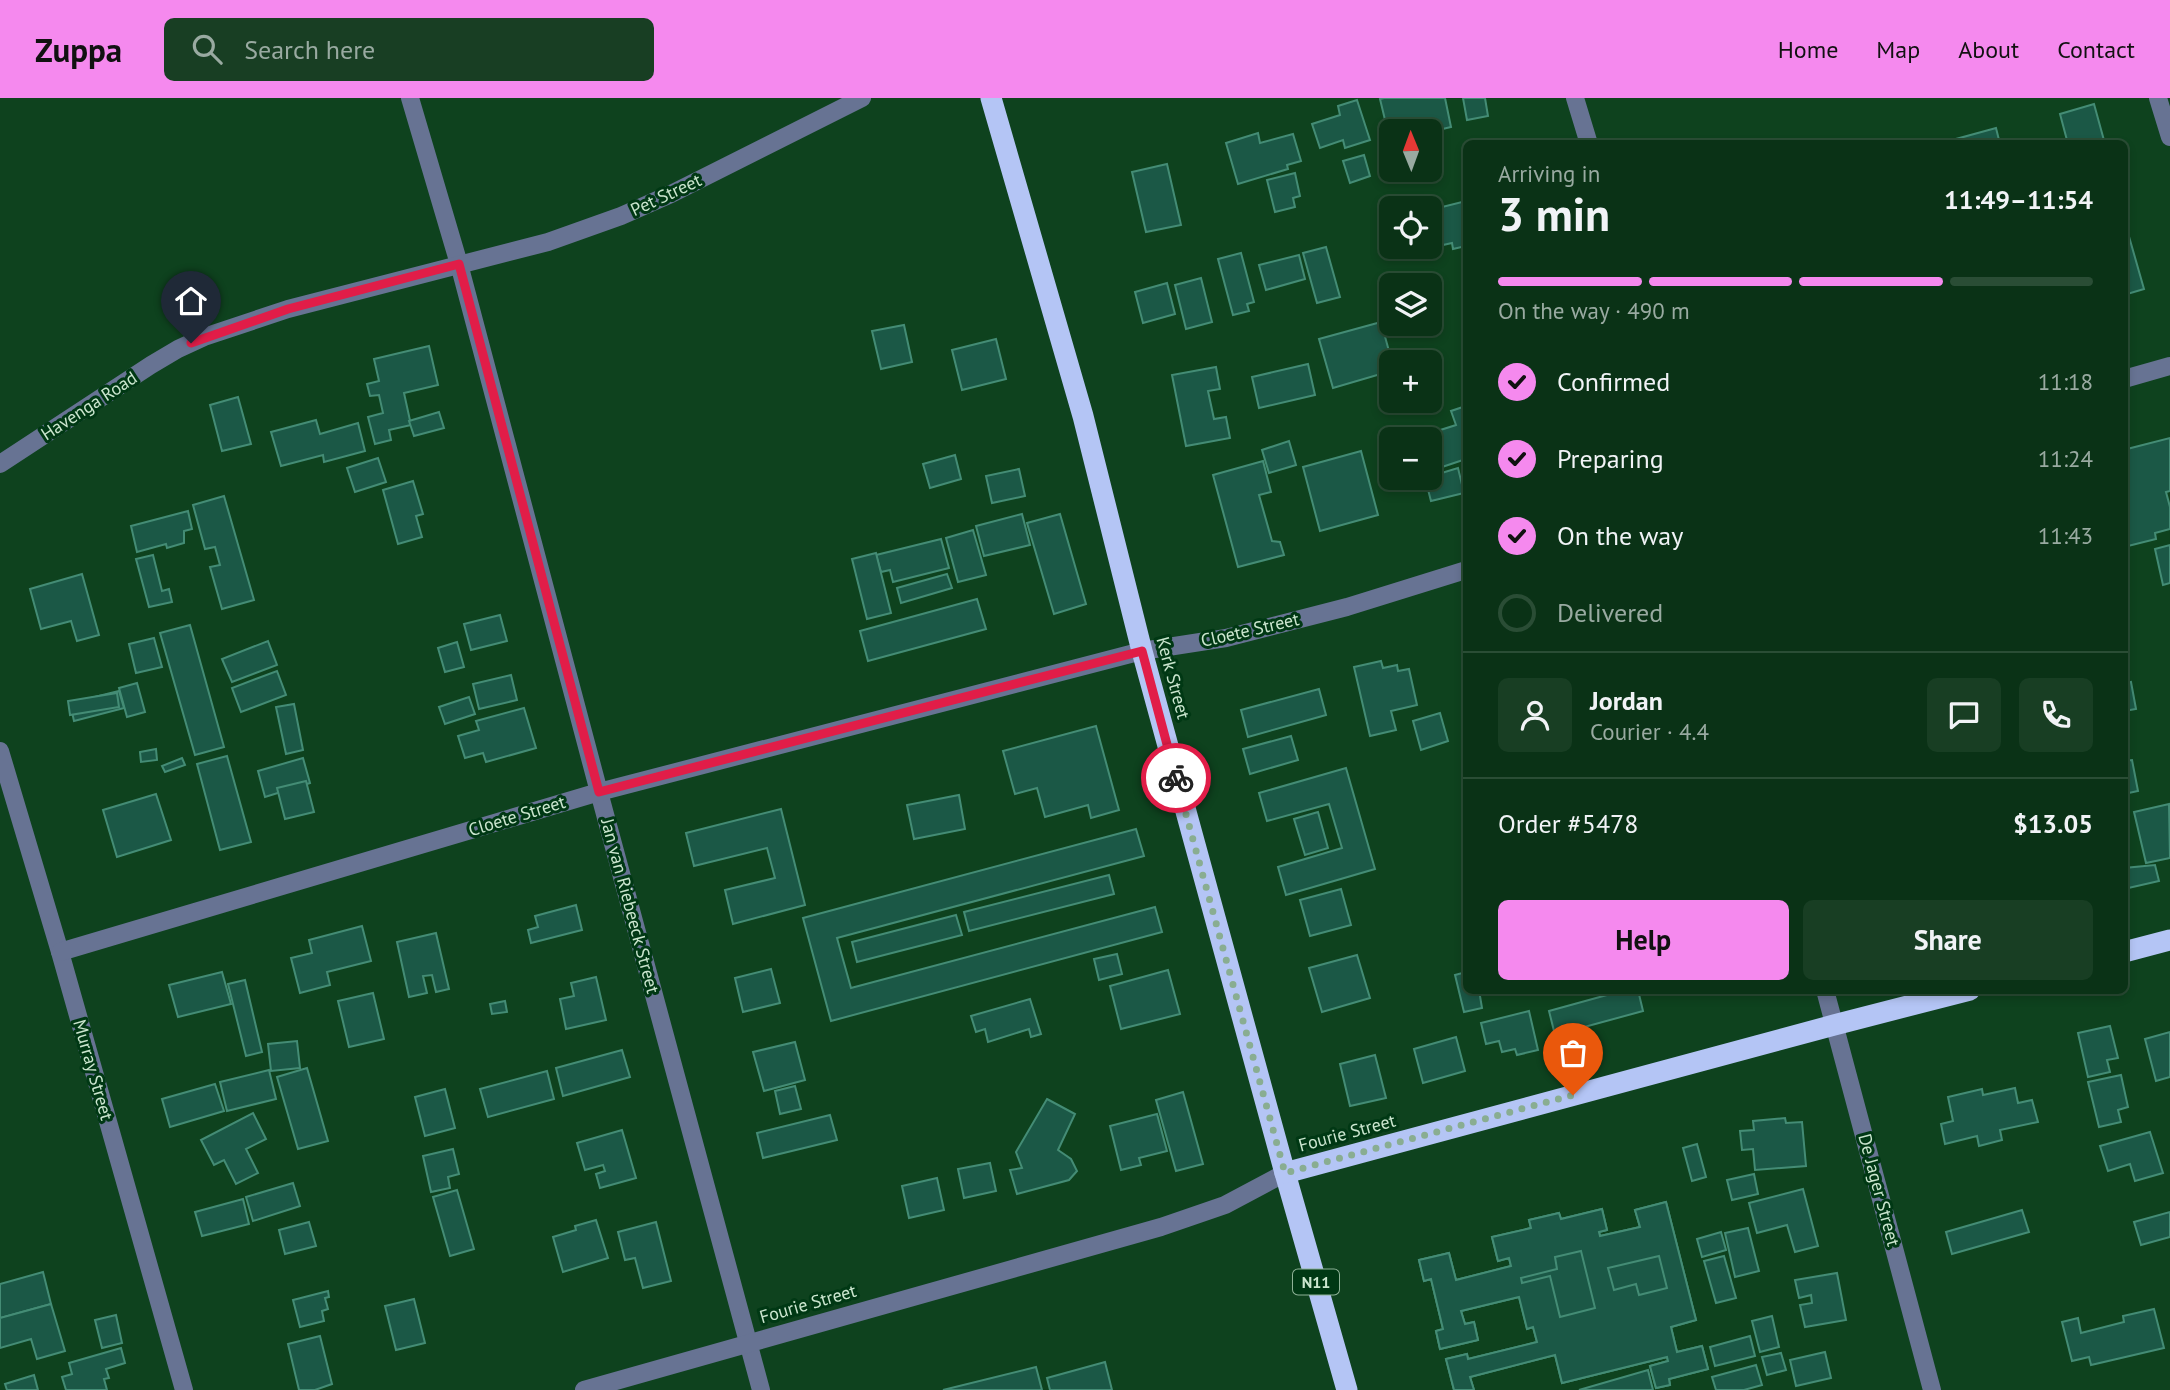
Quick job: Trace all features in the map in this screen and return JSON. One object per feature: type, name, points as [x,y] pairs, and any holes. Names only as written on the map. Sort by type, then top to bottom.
[{"type":"highway","name":"Kerk Street","points":[[991,98],[1083,416],[1142,651],[1347,1390]]},
{"type":"highway","points":[[2128,950],[2170,940]]},
{"type":"highway","name":"Fourie Street","points":[[1285,1173],[1954,994]]},
{"type":"street","name":"Jan van Riebeeck Street","points":[[410,98],[459,264],[761,1390]]},
{"type":"street","name":"Pet Street","points":[[459,264],[548,242],[621,216],[671,194],[862,98]]},
{"type":"street","points":[[1575,98],[1588,140]]},
{"type":"street","points":[[2158,98],[2170,137]]},
{"type":"street","name":"Havenga Road","points":[[0,464],[151,365],[204,337],[288,309],[459,264]]},
{"type":"street","points":[[2128,378],[2170,366]]},
{"type":"street","name":"Cloete Street","points":[[60,952],[599,792],[1142,651],[1239,635],[1347,607],[1463,571]]},
{"type":"street","name":"Murray Street","points":[[0,751],[184,1390]]},
{"type":"street","name":"De Jager Street","points":[[1826,994],[1933,1390]]},
{"type":"street","name":"Fourie Street","points":[[584,1390],[1161,1227],[1225,1205],[1285,1173]]},
{"type":"building","points":[[1445,98],[1451,127],[1442,129],[1442,119],[1385,119],[1380,99]]},
{"type":"building","points":[[1463,98],[1485,98],[1488,116],[1467,120]]},
{"type":"building","points":[[1357,100],[1370,140],[1345,148],[1343,140],[1320,148],[1312,124],[1340,115],[1338,106]]},
{"type":"building","points":[[2094,104],[2104,140],[2067,140],[2060,114]]},
{"type":"building","points":[[1996,128],[1999,140],[1952,140]]},
{"type":"building","points":[[1258,133],[1260,143],[1293,134],[1301,161],[1287,165],[1288,169],[1238,184],[1226,143]]},
{"type":"building","points":[[1364,155],[1370,176],[1350,183],[1343,161]]},
{"type":"building","points":[[1167,164],[1181,225],[1146,232],[1132,172]]},
{"type":"building","points":[[1295,173],[1300,196],[1293,198],[1295,207],[1275,212],[1267,180]]},
{"type":"building","points":[[1463,202],[1463,247],[1453,249],[1452,243],[1442,245],[1442,207]]},
{"type":"building","points":[[2128,233],[2144,289],[2128,294]]},
{"type":"building","points":[[1326,247],[1340,297],[1317,303],[1303,253]]},
{"type":"building","points":[[1241,253],[1254,302],[1247,304],[1249,311],[1233,315],[1218,259]]},
{"type":"building","points":[[1299,255],[1305,279],[1266,290],[1259,265]]},
{"type":"building","points":[[1201,278],[1212,322],[1186,329],[1175,285]]},
{"type":"building","points":[[1167,283],[1175,314],[1143,323],[1135,292]]},
{"type":"building","points":[[1379,323],[1379,336],[1385,336],[1389,350],[1379,350],[1379,375],[1333,388],[1319,339]]},
{"type":"building","points":[[904,325],[912,362],[881,369],[872,331]]},
{"type":"building","points":[[996,339],[1006,379],[962,390],[952,350]]},
{"type":"building","points":[[429,346],[438,385],[404,393],[411,425],[389,430],[391,440],[375,444],[368,417],[383,413],[379,395],[370,396],[367,384],[379,381],[374,359]]},
{"type":"building","points":[[1308,364],[1315,395],[1259,408],[1252,377]]},
{"type":"building","points":[[1216,367],[1220,389],[1208,391],[1214,419],[1226,417],[1230,438],[1186,446],[1172,375]]},
{"type":"building","points":[[238,397],[251,444],[222,451],[210,405]]},
{"type":"building","points":[[1463,407],[1463,460],[1442,467],[1442,429],[1456,425],[1451,411]]},
{"type":"building","points":[[439,412],[444,428],[414,436],[409,421]]},
{"type":"building","points":[[316,420],[320,434],[358,423],[365,451],[324,462],[323,455],[281,466],[271,432]]},
{"type":"building","points":[[2170,438],[2170,491],[2166,492],[2170,507],[2170,529],[2155,533],[2156,539],[2128,546],[2128,449]]},
{"type":"building","points":[[1289,441],[1296,465],[1269,473],[1262,450]]},
{"type":"building","points":[[1361,451],[1378,515],[1320,531],[1303,467]]},
{"type":"building","points":[[955,455],[961,479],[930,488],[923,464]]},
{"type":"building","points":[[378,458],[386,482],[355,492],[347,468]]},
{"type":"building","points":[[1263,461],[1271,492],[1259,495],[1272,541],[1280,542],[1284,555],[1238,567],[1213,475]]},
{"type":"building","points":[[1458,468],[1463,493],[1431,501],[1428,490],[1442,490],[1442,473]]},
{"type":"building","points":[[1019,469],[1025,496],[992,503],[986,476]]},
{"type":"building","points":[[413,481],[423,514],[416,516],[422,537],[398,544],[383,490]]},
{"type":"building","points":[[224,496],[254,600],[222,609],[210,567],[220,565],[215,547],[205,549],[193,505]]},
{"type":"building","points":[[188,511],[192,529],[184,531],[184,543],[167,548],[166,544],[137,552],[131,526]]},
{"type":"building","points":[[1022,514],[1030,545],[984,556],[976,526]]},
{"type":"building","points":[[1060,514],[1086,604],[1054,614],[1027,523]]},
{"type":"building","points":[[973,530],[986,575],[958,582],[946,538]]},
{"type":"building","points":[[941,539],[949,568],[893,582],[890,570],[881,572],[876,555]]},
{"type":"building","points":[[2170,545],[2170,583],[2163,585],[2155,549]]},
{"type":"building","points":[[876,553],[891,613],[867,619],[852,559]]},
{"type":"building","points":[[153,555],[162,591],[169,589],[172,602],[149,607],[136,559]]},
{"type":"building","points":[[82,574],[99,635],[77,641],[71,621],[41,629],[30,589]]},
{"type":"building","points":[[947,574],[952,588],[901,603],[897,588]]},
{"type":"building","points":[[977,599],[986,629],[868,661],[860,631]]},
{"type":"building","points":[[500,615],[507,641],[471,650],[464,624]]},
{"type":"building","points":[[190,625],[224,747],[195,755],[160,633]]},
{"type":"building","points":[[154,638],[162,667],[136,673],[129,644]]},
{"type":"building","points":[[268,641],[277,665],[232,682],[222,659]]},
{"type":"building","points":[[457,642],[464,667],[445,672],[438,648]]},
{"type":"building","points":[[1381,661],[1383,668],[1397,665],[1398,671],[1409,669],[1417,705],[1391,711],[1396,730],[1370,736],[1354,667]]},
{"type":"building","points":[[277,671],[286,695],[241,712],[232,688]]},
{"type":"building","points":[[511,675],[517,700],[479,709],[473,684]]},
{"type":"building","points":[[2128,682],[2131,682],[2136,709],[2128,710]]},
{"type":"building","points":[[137,683],[145,712],[127,717],[119,688]]},
{"type":"building","points":[[1319,689],[1326,715],[1248,737],[1241,710]]},
{"type":"building","points":[[119,691],[124,708],[74,721],[70,703]]},
{"type":"building","points":[[117,693],[119,707],[70,715],[68,701]]},
{"type":"building","points":[[469,697],[475,714],[445,724],[439,707]]},
{"type":"building","points":[[294,704],[303,750],[286,754],[276,707]]},
{"type":"building","points":[[524,708],[536,748],[486,762],[483,753],[465,758],[458,736],[479,730],[476,721]]},
{"type":"building","points":[[1440,713],[1448,741],[1421,750],[1413,721]]},
{"type":"building","points":[[1096,726],[1119,810],[1091,818],[1088,805],[1045,817],[1037,788],[1015,794],[1003,751]]},
{"type":"building","points":[[1291,736],[1298,760],[1250,774],[1243,749]]},
{"type":"building","points":[[156,749],[157,760],[141,762],[140,752]]},
{"type":"building","points":[[227,756],[251,842],[220,850],[197,764]]},
{"type":"building","points":[[182,758],[185,765],[165,772],[162,766]]},
{"type":"building","points":[[303,758],[310,783],[265,797],[258,771]]},
{"type":"building","points":[[2128,760],[2132,760],[2138,791],[2128,793]]},
{"type":"building","points":[[1346,768],[1375,869],[1286,895],[1278,867],[1342,848],[1329,804],[1267,821],[1259,793]]},
{"type":"building","points":[[306,781],[314,812],[285,819],[277,788]]},
{"type":"building","points":[[156,794],[171,840],[117,857],[103,810]]},
{"type":"building","points":[[959,795],[965,829],[914,839],[907,805]]},
{"type":"building","points":[[2169,804],[2170,858],[2146,863],[2134,812]]},
{"type":"building","points":[[781,809],[805,905],[733,924],[725,890],[775,878],[767,848],[694,866],[686,833]]},
{"type":"building","points":[[1318,812],[1328,848],[1305,855],[1294,819]]},
{"type":"building","points":[[1136,829],[1144,856],[837,938],[851,988],[1155,907],[1162,932],[831,1021],[803,918]]},
{"type":"building","points":[[2155,865],[2159,881],[2128,888],[2128,868]]},
{"type":"building","points":[[1109,875],[1114,894],[969,931],[964,912]]},
{"type":"building","points":[[1341,889],[1351,925],[1310,936],[1300,900]]},
{"type":"building","points":[[576,905],[582,930],[531,943],[528,930],[538,927],[535,916]]},
{"type":"building","points":[[956,915],[962,935],[857,962],[852,942]]},
{"type":"building","points":[[362,926],[371,961],[327,972],[330,985],[300,993],[291,958],[312,953],[309,940]]},
{"type":"building","points":[[436,933],[449,989],[436,992],[432,975],[423,976],[427,993],[409,997],[397,942]]},
{"type":"building","points":[[1117,954],[1122,974],[1099,980],[1094,959]]},
{"type":"building","points":[[1357,955],[1370,998],[1322,1012],[1309,968]]},
{"type":"building","points":[[771,969],[780,1003],[743,1012],[735,978]]},
{"type":"building","points":[[1168,970],[1180,1014],[1121,1029],[1110,986]]},
{"type":"building","points":[[222,972],[231,1004],[178,1017],[169,985]]},
{"type":"building","points":[[1463,973],[1463,994],[1480,994],[1482,1008],[1464,1012],[1455,975]]},
{"type":"building","points":[[596,977],[606,1020],[566,1029],[560,999],[574,996],[571,983]]},
{"type":"building","points":[[245,980],[262,1052],[246,1056],[228,984]]},
{"type":"building","points":[[373,993],[384,1039],[349,1047],[338,1001]]},
{"type":"building","points":[[1611,994],[1639,994],[1643,1011],[1555,1035],[1549,1011]]},
{"type":"building","points":[[1030,999],[1041,1034],[1031,1037],[1029,1029],[988,1042],[985,1029],[976,1032],[971,1016]]},
{"type":"building","points":[[505,1001],[507,1012],[492,1014],[490,1004]]},
{"type":"building","points":[[1529,1011],[1538,1050],[1517,1055],[1515,1049],[1502,1052],[1499,1041],[1486,1044],[1481,1023]]},
{"type":"building","points":[[2110,1026],[2118,1058],[2107,1060],[2110,1072],[2088,1077],[2078,1033]]},
{"type":"building","points":[[2170,1032],[2170,1077],[2156,1081],[2145,1039]]},
{"type":"building","points":[[1456,1037],[1465,1071],[1423,1083],[1414,1049]]},
{"type":"building","points":[[297,1041],[300,1068],[271,1071],[268,1044]]},
{"type":"building","points":[[795,1042],[805,1080],[764,1091],[753,1052]]},
{"type":"building","points":[[622,1050],[630,1077],[563,1096],[556,1068]]},
{"type":"building","points":[[1375,1055],[1386,1098],[1350,1106],[1340,1064]]},
{"type":"building","points":[[307,1068],[328,1141],[298,1149],[277,1077]]},
{"type":"building","points":[[269,1070],[276,1099],[227,1111],[220,1082]]},
{"type":"building","points":[[547,1071],[554,1099],[488,1117],[480,1089]]},
{"type":"building","points":[[2121,1075],[2128,1107],[2118,1110],[2121,1122],[2099,1127],[2088,1082]]},
{"type":"building","points":[[215,1084],[224,1111],[170,1127],[162,1099]]},
{"type":"building","points":[[795,1086],[801,1109],[780,1114],[775,1091]]},
{"type":"building","points":[[2015,1088],[2018,1103],[2032,1100],[2038,1122],[2000,1130],[2002,1140],[1979,1146],[1977,1136],[1945,1144],[1941,1124],[1953,1121],[1948,1097],[1982,1089],[1983,1095]]},
{"type":"building","points":[[445,1089],[455,1128],[425,1136],[415,1097]]},
{"type":"building","points":[[1183,1092],[1203,1164],[1176,1171],[1156,1100]]},
{"type":"building","points":[[1047,1099],[1075,1114],[1058,1150],[1071,1159],[1077,1171],[1069,1180],[1017,1194],[1010,1170],[1022,1168],[1016,1152]]},
{"type":"building","points":[[253,1113],[266,1139],[246,1149],[258,1173],[236,1184],[224,1160],[214,1165],[201,1140]]},
{"type":"building","points":[[1157,1114],[1167,1151],[1139,1158],[1141,1165],[1121,1170],[1110,1126]]},
{"type":"building","points":[[830,1115],[837,1140],[763,1158],[757,1133]]},
{"type":"building","points":[[1785,1118],[1786,1123],[1802,1122],[1806,1166],[1755,1170],[1753,1149],[1742,1150],[1740,1131],[1754,1130],[1753,1121]]},
{"type":"building","points":[[622,1130],[636,1178],[600,1188],[596,1174],[605,1171],[603,1165],[585,1170],[577,1143]]},
{"type":"building","points":[[2150,1132],[2163,1173],[2135,1181],[2130,1164],[2108,1171],[2100,1146]]},
{"type":"building","points":[[1697,1144],[1706,1177],[1692,1181],[1683,1148]]},
{"type":"building","points":[[453,1149],[459,1174],[448,1177],[450,1188],[431,1192],[423,1156]]},
{"type":"building","points":[[990,1163],[996,1191],[964,1198],[958,1169]]},
{"type":"building","points":[[1754,1174],[1758,1194],[1732,1200],[1727,1180]]},
{"type":"building","points":[[937,1178],[944,1210],[909,1218],[902,1186]]},
{"type":"building","points":[[293,1183],[300,1206],[253,1221],[246,1197]]},
{"type":"building","points":[[1803,1189],[1818,1246],[1795,1252],[1787,1225],[1757,1233],[1749,1203]]},
{"type":"building","points":[[457,1190],[474,1249],[450,1256],[433,1197]]},
{"type":"building","points":[[243,1199],[249,1224],[202,1236],[195,1212]]},
{"type":"building","points":[[1666,1202],[1696,1320],[1671,1327],[1677,1352],[1702,1346],[1708,1369],[1669,1379],[1670,1385],[1656,1388],[1650,1366],[1668,1361],[1667,1357],[1562,1383],[1555,1355],[1470,1377],[1474,1390],[1454,1390],[1446,1359],[1467,1354],[1468,1359],[1537,1342],[1533,1327],[1527,1329],[1519,1297],[1461,1311],[1465,1324],[1474,1322],[1478,1340],[1440,1349],[1436,1331],[1443,1329],[1431,1279],[1424,1281],[1419,1260],[1449,1253],[1456,1280],[1511,1266],[1509,1258],[1498,1261],[1492,1237],[1531,1228],[1529,1220],[1559,1213],[1561,1219],[1602,1209],[1607,1230],[1599,1232],[1600,1236],[1640,1227],[1635,1210]],"holes":[[[1581,1251],[1595,1308],[1560,1317],[1550,1276],[1522,1283],[1521,1278],[1557,1269],[1555,1257]],[[1659,1256],[1667,1288],[1639,1295],[1636,1284],[1614,1290],[1608,1268]]]},
{"type":"building","points":[[1666,1202],[1696,1320],[1671,1327],[1677,1352],[1702,1346],[1708,1369],[1669,1379],[1670,1385],[1656,1388],[1650,1366],[1668,1361],[1667,1357],[1562,1383],[1555,1355],[1470,1377],[1474,1390],[1454,1390],[1446,1359],[1467,1354],[1468,1359],[1537,1342],[1533,1327],[1527,1329],[1519,1297],[1461,1311],[1465,1324],[1474,1322],[1478,1340],[1440,1349],[1436,1331],[1443,1329],[1431,1279],[1424,1281],[1419,1260],[1449,1253],[1456,1280],[1511,1266],[1509,1258],[1498,1261],[1492,1237],[1531,1228],[1529,1220],[1559,1213],[1561,1219],[1602,1209],[1607,1230],[1599,1232],[1600,1236],[1640,1227],[1635,1210]]},
{"type":"building","points":[[2022,1210],[2029,1232],[1952,1254],[1946,1232]]},
{"type":"building","points":[[2170,1212],[2170,1237],[2141,1245],[2134,1222]]},
{"type":"building","points":[[596,1220],[608,1258],[563,1272],[553,1237],[576,1230],[575,1226]]},
{"type":"building","points":[[309,1222],[316,1246],[285,1254],[279,1230]]},
{"type":"building","points":[[656,1222],[671,1281],[643,1288],[635,1258],[625,1260],[618,1232]]},
{"type":"building","points":[[1748,1228],[1759,1271],[1735,1277],[1725,1233]]},
{"type":"building","points":[[1721,1232],[1726,1250],[1702,1257],[1697,1239]]},
{"type":"building","points":[[1581,1251],[1595,1308],[1560,1317],[1550,1276],[1522,1283],[1521,1278],[1557,1269],[1555,1257]]},
{"type":"building","points":[[1659,1256],[1667,1288],[1639,1295],[1636,1284],[1614,1290],[1608,1268]]},
{"type":"building","points":[[1724,1256],[1736,1298],[1716,1303],[1704,1261]]},
{"type":"building","points":[[43,1272],[51,1304],[0,1318],[0,1284]]},
{"type":"building","points":[[1837,1273],[1846,1320],[1805,1327],[1800,1305],[1812,1303],[1811,1295],[1799,1298],[1795,1280]]},
{"type":"building","points":[[328,1291],[329,1297],[325,1298],[328,1309],[322,1311],[324,1321],[300,1327],[293,1300]]},
{"type":"building","points":[[414,1299],[425,1343],[396,1350],[385,1306]]},
{"type":"building","points":[[51,1304],[65,1351],[37,1359],[31,1339],[0,1348],[0,1318]]},
{"type":"building","points":[[2154,1309],[2164,1348],[2091,1365],[2089,1357],[2072,1361],[2062,1322],[2078,1318],[2081,1333],[2124,1322],[2123,1316]]},
{"type":"building","points":[[116,1315],[122,1343],[102,1348],[95,1320]]},
{"type":"building","points":[[1772,1316],[1779,1347],[1760,1352],[1752,1321]]},
{"type":"building","points":[[320,1336],[332,1384],[315,1390],[299,1390],[288,1344]]},
{"type":"building","points":[[1750,1336],[1755,1356],[1715,1366],[1710,1347]]},
{"type":"building","points":[[121,1348],[125,1363],[106,1369],[109,1378],[104,1379],[107,1390],[66,1390],[62,1377],[72,1374],[69,1363]]},
{"type":"building","points":[[1825,1352],[1831,1378],[1796,1386],[1790,1360]]},
{"type":"building","points":[[1781,1353],[1786,1370],[1767,1375],[1762,1357]]},
{"type":"building","points":[[1105,1362],[1112,1390],[1050,1390],[1047,1378]]},
{"type":"building","points":[[1756,1365],[1762,1385],[1744,1390],[1716,1390],[1712,1377]]},
{"type":"building","points":[[1036,1367],[1042,1390],[943,1390]]},
{"type":"building","points":[[1648,1370],[1653,1390],[1579,1390]]},
{"type":"building","points":[[34,1375],[38,1390],[7,1390],[5,1384]]},
{"type":"way so far","points":[[1176,778],[1285,1173],[1573,1095]]},
{"type":"route","points":[[191,343],[288,309],[459,264],[599,792],[1142,651],[1176,778]]}]
